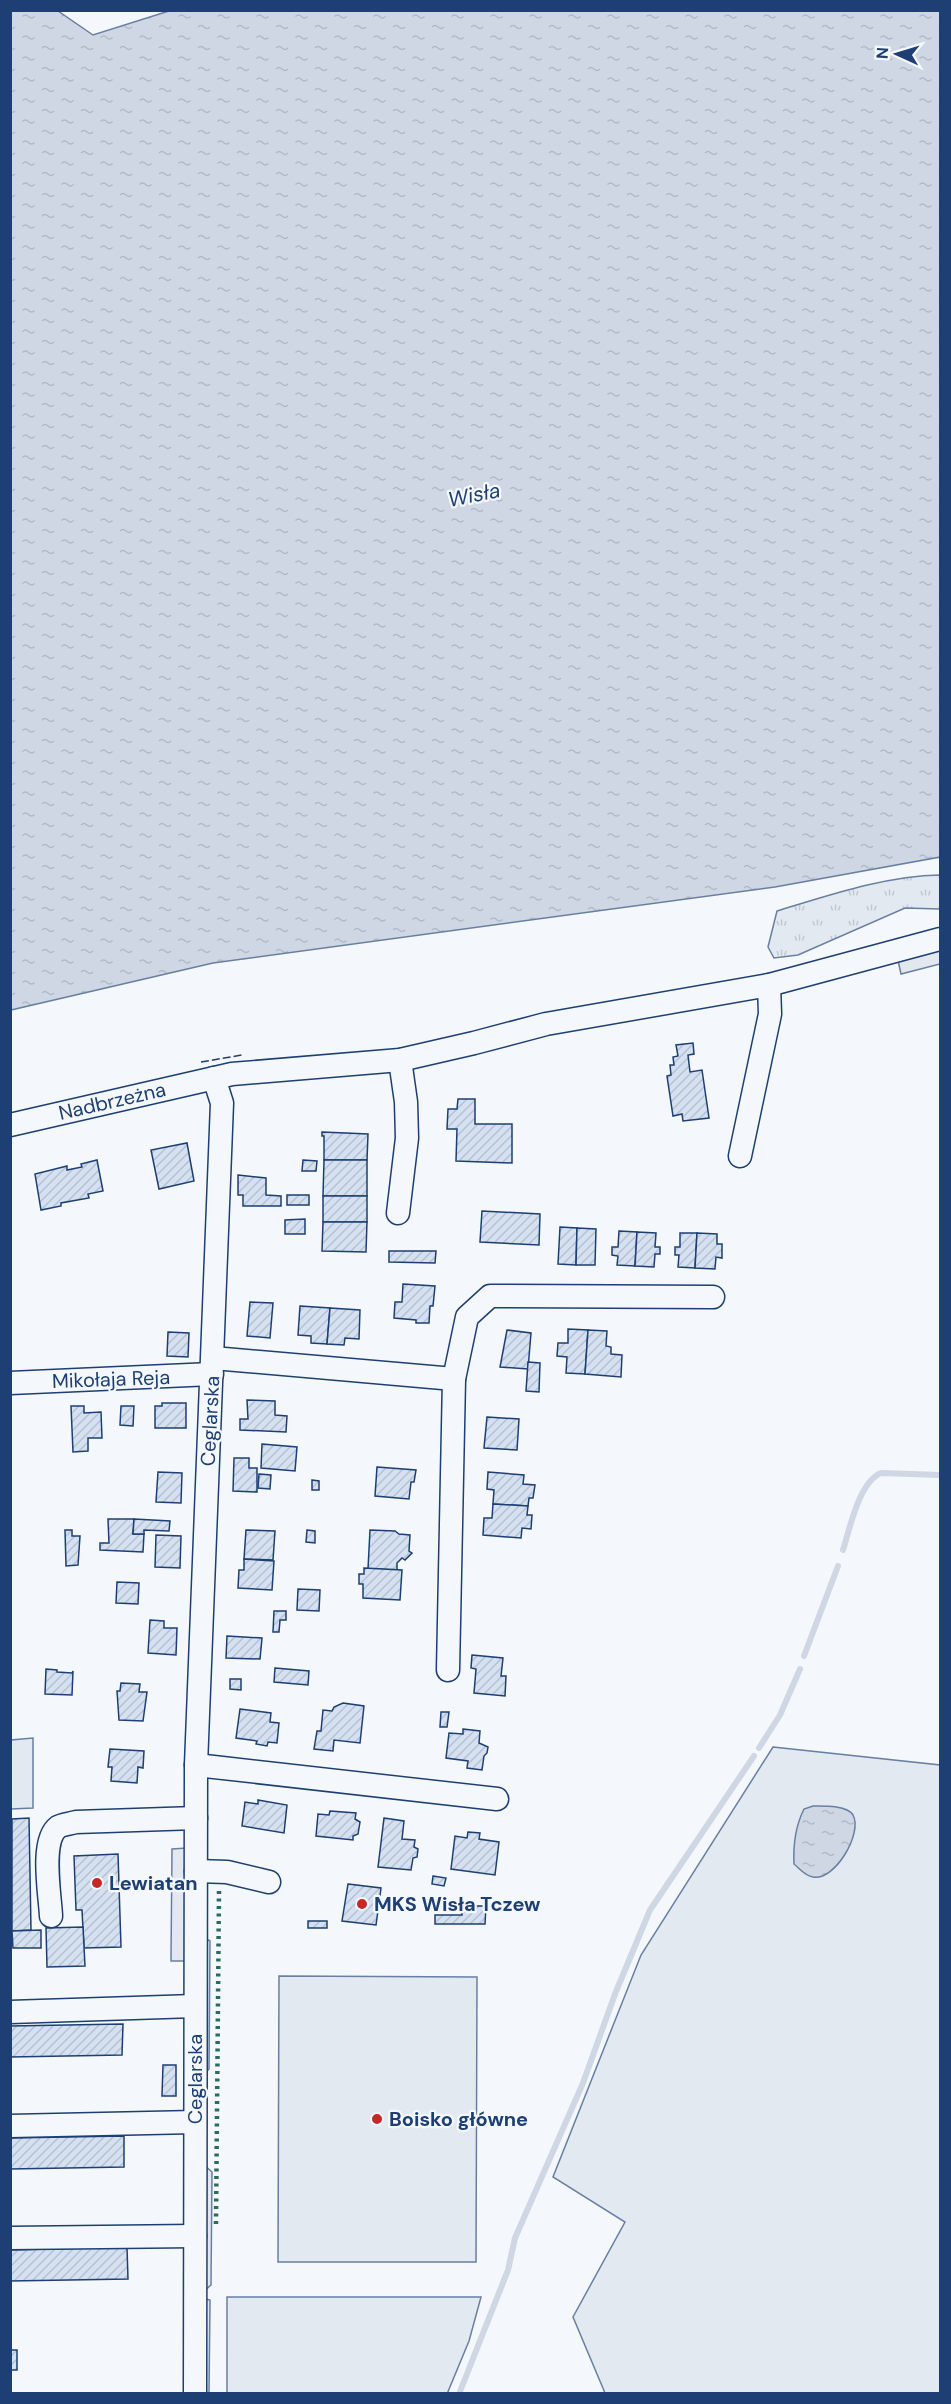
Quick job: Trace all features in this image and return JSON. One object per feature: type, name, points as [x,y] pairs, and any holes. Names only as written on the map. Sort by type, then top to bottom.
[{"type":"street","name":"Nadbrzeżna","points":[[10,1125],[214,1078],[256,1071],[306,1069],[400,1060],[546,1024],[769,985],[940,939]]},
{"type":"street","points":[[740,1156],[770,1014],[769,985]]},
{"type":"street","points":[[398,1213],[407,1138],[406,1102],[400,1060]]},
{"type":"street","name":"Ceglarska","points":[[195,2394],[196,1765],[222,1103],[214,1078]]},
{"type":"street","points":[[448,1670],[454,1379],[467,1317],[490,1296],[712,1297]]},
{"type":"street","name":"Mikołaja Reja","points":[[10,1383],[212,1366],[454,1379]]},
{"type":"street","points":[[196,1765],[497,1799]]},
{"type":"street","points":[[51,1916],[47,1845],[53,1832],[60,1825],[76,1822],[196,1818]]},
{"type":"street","points":[[196,1871],[227,1872],[269,1882]]},
{"type":"street","points":[[10,2012],[195,2006]]},
{"type":"street","points":[[10,2126],[195,2122]]},
{"type":"street","points":[[10,2238],[195,2236]]},
{"type":"green space","points":[[940,875],[940,909],[905,908],[798,955],[774,958],[768,947],[777,911],[878,883]]},
{"type":"green space","points":[[33,1738],[33,1808],[11,1809],[11,1740]]},
{"type":"green space","points":[[773,1747],[940,1765],[940,2393],[605,2393],[573,2317],[625,2222],[553,2177],[641,1955]]},
{"type":"green space","name":"Boisko główne","points":[[279,1976],[477,1977],[476,2262],[278,2262]]},
{"type":"green space","points":[[227,2297],[481,2297],[469,2341],[447,2394],[227,2393]]},
{"type":"shaded area","points":[[940,949],[940,964],[901,974],[898,960]]},
{"type":"shaded area","points":[[187,1848],[186,1961],[171,1961],[172,1849]]},
{"type":"shaded area","points":[[205,1938],[210,1941],[209,2069],[204,2075]]},
{"type":"shaded area","points":[[203,2164],[212,2172],[211,2285],[202,2293]]},
{"type":"shaded area","points":[[202,2298],[210,2300],[209,2393],[202,2394]]},
{"type":"water","name":"Wisła","points":[[172,10],[940,11],[940,857],[775,887],[213,963],[11,1010],[11,11],[58,11],[93,35]]},
{"type":"water","points":[[813,1806],[846,1809],[853,1815],[855,1823],[851,1844],[838,1864],[830,1872],[813,1877],[805,1874],[794,1864],[794,1857],[798,1822],[804,1809]]},
{"type":"building","points":[[693,1043],[694,1054],[688,1055],[690,1072],[702,1070],[709,1118],[683,1121],[682,1114],[673,1116],[667,1076],[671,1075],[670,1065],[674,1065],[673,1057],[678,1056],[676,1045]]},
{"type":"building","points":[[458,1099],[475,1099],[475,1124],[512,1124],[512,1163],[456,1161],[457,1129],[447,1129],[448,1109],[457,1109]]},
{"type":"building","points":[[322,1132],[368,1134],[367,1160],[324,1160]]},
{"type":"building","points":[[187,1143],[194,1181],[159,1189],[151,1150]]},
{"type":"building","points":[[97,1160],[103,1191],[88,1194],[89,1198],[61,1203],[61,1206],[41,1210],[35,1174],[67,1166],[67,1170],[82,1167],[81,1164]]},
{"type":"building","points":[[303,1160],[317,1161],[316,1171],[302,1171]]},
{"type":"building","points":[[324,1160],[367,1160],[367,1196],[323,1196]]},
{"type":"building","points":[[238,1175],[266,1178],[266,1195],[281,1196],[281,1206],[243,1206],[243,1195],[238,1195]]},
{"type":"building","points":[[287,1195],[309,1195],[309,1205],[287,1205]]},
{"type":"building","points":[[323,1196],[367,1196],[367,1222],[323,1222]]},
{"type":"building","points":[[482,1211],[540,1214],[539,1245],[480,1242]]},
{"type":"building","points":[[305,1219],[305,1234],[285,1234],[285,1220]]},
{"type":"building","points":[[323,1222],[367,1222],[366,1252],[322,1251]]},
{"type":"building","points":[[560,1227],[577,1228],[576,1265],[558,1264]]},
{"type":"building","points":[[577,1228],[596,1229],[595,1265],[576,1265]]},
{"type":"building","points":[[619,1231],[637,1232],[635,1266],[617,1265],[618,1256],[612,1255],[612,1247],[618,1247]]},
{"type":"building","points":[[637,1232],[656,1233],[655,1247],[660,1247],[660,1254],[655,1254],[654,1267],[635,1266]]},
{"type":"building","points":[[680,1233],[697,1233],[695,1268],[678,1267],[679,1255],[675,1255],[675,1247],[680,1247]]},
{"type":"building","points":[[697,1233],[717,1234],[717,1244],[722,1244],[722,1258],[716,1257],[715,1269],[695,1268]]},
{"type":"building","points":[[389,1251],[436,1251],[435,1263],[389,1262]]},
{"type":"building","points":[[403,1284],[435,1286],[429,1323],[416,1323],[416,1320],[394,1318],[395,1302],[402,1302]]},
{"type":"building","points":[[250,1302],[273,1303],[270,1338],[247,1336]]},
{"type":"building","points":[[300,1306],[330,1308],[327,1344],[311,1343],[311,1336],[298,1335]]},
{"type":"building","points":[[330,1308],[360,1310],[359,1339],[345,1338],[344,1345],[327,1344]]},
{"type":"building","points":[[568,1329],[588,1330],[585,1374],[566,1373],[567,1357],[557,1356],[558,1343],[568,1343]]},
{"type":"building","points":[[507,1330],[531,1333],[528,1369],[500,1367]]},
{"type":"building","points":[[588,1330],[607,1331],[606,1346],[611,1347],[611,1354],[622,1355],[621,1377],[585,1374]]},
{"type":"building","points":[[168,1332],[189,1333],[188,1357],[167,1356]]},
{"type":"building","points":[[528,1362],[540,1363],[539,1392],[526,1391]]},
{"type":"building","points":[[247,1400],[275,1401],[275,1415],[287,1416],[286,1432],[240,1430],[240,1419],[248,1419]]},
{"type":"building","points":[[162,1403],[186,1403],[186,1428],[155,1428],[155,1406],[162,1406]]},
{"type":"building","points":[[71,1406],[84,1406],[84,1413],[101,1412],[102,1438],[88,1438],[88,1451],[73,1452]]},
{"type":"building","points":[[121,1406],[134,1406],[133,1426],[120,1425]]},
{"type":"building","points":[[487,1417],[519,1419],[517,1450],[484,1448]]},
{"type":"building","points":[[262,1444],[297,1447],[295,1471],[261,1468]]},
{"type":"building","points":[[234,1458],[249,1458],[249,1468],[257,1468],[257,1492],[233,1491]]},
{"type":"building","points":[[377,1467],[416,1470],[414,1482],[411,1482],[409,1499],[375,1496]]},
{"type":"building","points":[[158,1472],[182,1473],[181,1503],[156,1502]]},
{"type":"building","points":[[488,1472],[524,1475],[523,1484],[535,1485],[533,1498],[529,1498],[528,1506],[493,1504],[494,1490],[487,1489]]},
{"type":"building","points":[[259,1474],[271,1475],[270,1489],[258,1488]]},
{"type":"building","points":[[312,1480],[319,1481],[319,1490],[312,1490]]},
{"type":"building","points":[[493,1504],[528,1506],[527,1515],[532,1515],[531,1529],[522,1528],[521,1538],[483,1535],[484,1518],[492,1518]]},
{"type":"building","points":[[108,1519],[134,1519],[133,1534],[144,1534],[143,1552],[100,1550],[100,1543],[109,1543]]},
{"type":"building","points":[[134,1519],[170,1521],[169,1531],[144,1530],[144,1534],[133,1534]]},
{"type":"building","points":[[65,1530],[72,1530],[72,1536],[80,1536],[78,1565],[66,1566]]},
{"type":"building","points":[[246,1530],[275,1531],[273,1560],[244,1559]]},
{"type":"building","points":[[307,1530],[315,1531],[315,1543],[306,1542]]},
{"type":"building","points":[[370,1530],[395,1531],[399,1534],[410,1535],[409,1551],[412,1553],[405,1560],[402,1558],[397,1563],[397,1570],[368,1569]]},
{"type":"building","points":[[156,1535],[181,1536],[180,1568],[155,1567]]},
{"type":"building","points":[[244,1559],[274,1561],[272,1590],[238,1588],[239,1570],[244,1570]]},
{"type":"building","points":[[364,1568],[402,1570],[400,1600],[363,1598],[363,1584],[359,1584],[359,1574],[364,1574]]},
{"type":"building","points":[[117,1582],[139,1583],[138,1604],[116,1603]]},
{"type":"building","points":[[298,1589],[320,1590],[319,1611],[297,1610]]},
{"type":"building","points":[[274,1611],[286,1611],[286,1620],[280,1620],[279,1632],[273,1632]]},
{"type":"building","points":[[150,1620],[164,1621],[164,1628],[177,1628],[176,1655],[148,1653]]},
{"type":"building","points":[[227,1636],[262,1638],[260,1659],[226,1658]]},
{"type":"building","points":[[472,1655],[503,1658],[501,1676],[506,1676],[505,1696],[474,1693],[476,1669],[471,1668]]},
{"type":"building","points":[[275,1668],[309,1671],[308,1685],[274,1682]]},
{"type":"building","points":[[46,1669],[57,1670],[57,1672],[72,1673],[73,1671],[72,1695],[45,1694]]},
{"type":"building","points":[[230,1679],[241,1679],[241,1690],[230,1689]]},
{"type":"building","points":[[121,1683],[140,1684],[139,1692],[147,1692],[143,1721],[119,1720],[117,1691],[120,1691]]},
{"type":"building","points":[[343,1703],[364,1706],[360,1743],[334,1740],[333,1751],[314,1749],[317,1731],[321,1731],[323,1710],[332,1711],[334,1707]]},
{"type":"building","points":[[240,1709],[271,1713],[270,1722],[279,1723],[277,1743],[268,1742],[267,1746],[256,1744],[257,1741],[236,1738]]},
{"type":"building","points":[[441,1712],[449,1712],[447,1727],[440,1727]]},
{"type":"building","points":[[463,1729],[480,1731],[479,1743],[488,1747],[482,1770],[467,1768],[468,1761],[446,1758],[449,1733],[463,1734]]},
{"type":"building","points":[[110,1749],[144,1751],[143,1768],[138,1767],[137,1783],[111,1781],[112,1767],[108,1767]]},
{"type":"building","points":[[258,1800],[287,1805],[284,1833],[242,1826],[245,1802],[258,1804]]},
{"type":"building","points":[[330,1811],[356,1813],[355,1819],[360,1822],[358,1834],[353,1836],[353,1840],[316,1836],[318,1814],[329,1815]]},
{"type":"building","points":[[29,1818],[31,1930],[12,1931],[12,1819]]},
{"type":"building","points":[[384,1818],[404,1821],[402,1839],[415,1840],[414,1847],[418,1849],[417,1857],[413,1858],[411,1870],[378,1867]]},
{"type":"building","points":[[468,1832],[480,1833],[479,1839],[499,1842],[495,1875],[451,1869],[455,1836],[467,1838]]},
{"type":"building","name":"Lewiatan","points":[[118,1854],[121,1947],[84,1948],[82,1910],[76,1910],[74,1856]]},
{"type":"building","points":[[433,1876],[446,1878],[444,1886],[432,1884]]},
{"type":"building","name":"MKS Wisła Tczew","points":[[348,1884],[381,1888],[376,1925],[342,1921]]},
{"type":"building","points":[[461,1906],[486,1906],[485,1924],[435,1924],[435,1915],[462,1915]]},
{"type":"building","points":[[308,1921],[327,1921],[327,1928],[308,1928]]},
{"type":"building","points":[[83,1927],[85,1966],[47,1967],[46,1928]]},
{"type":"building","points":[[41,1930],[41,1948],[13,1948],[12,1931]]},
{"type":"building","points":[[123,2024],[122,2055],[10,2057],[10,2026]]},
{"type":"building","points":[[163,2065],[176,2065],[176,2096],[162,2096]]},
{"type":"building","points":[[124,2136],[124,2167],[10,2169],[10,2138]]},
{"type":"building","points":[[127,2247],[128,2279],[10,2281],[10,2250]]},
{"type":"building","points":[[10,2350],[17,2350],[17,2370],[10,2370]]},
{"type":"waterway","points":[[843,1550],[856,1507],[873,1478],[881,1473],[940,1475]]},
{"type":"waterway","points":[[804,1656],[838,1566]]},
{"type":"waterway","points":[[759,1748],[780,1715],[800,1669]]},
{"type":"waterway","points":[[459,2394],[508,2270],[515,2238],[583,2083],[615,1994],[650,1910],[754,1756]]},
{"type":"hedge","points":[[216,2224],[219,1891]]},
{"type":"fence","points":[[201,1062],[242,1055]]},
{"type":"place","name":"Lewiatan","points":[[97,1883]]},
{"type":"place","name":"MKS Wisła Tczew","points":[[362,1904]]},
{"type":"place","name":"Boisko główne","points":[[377,2119]]}]
